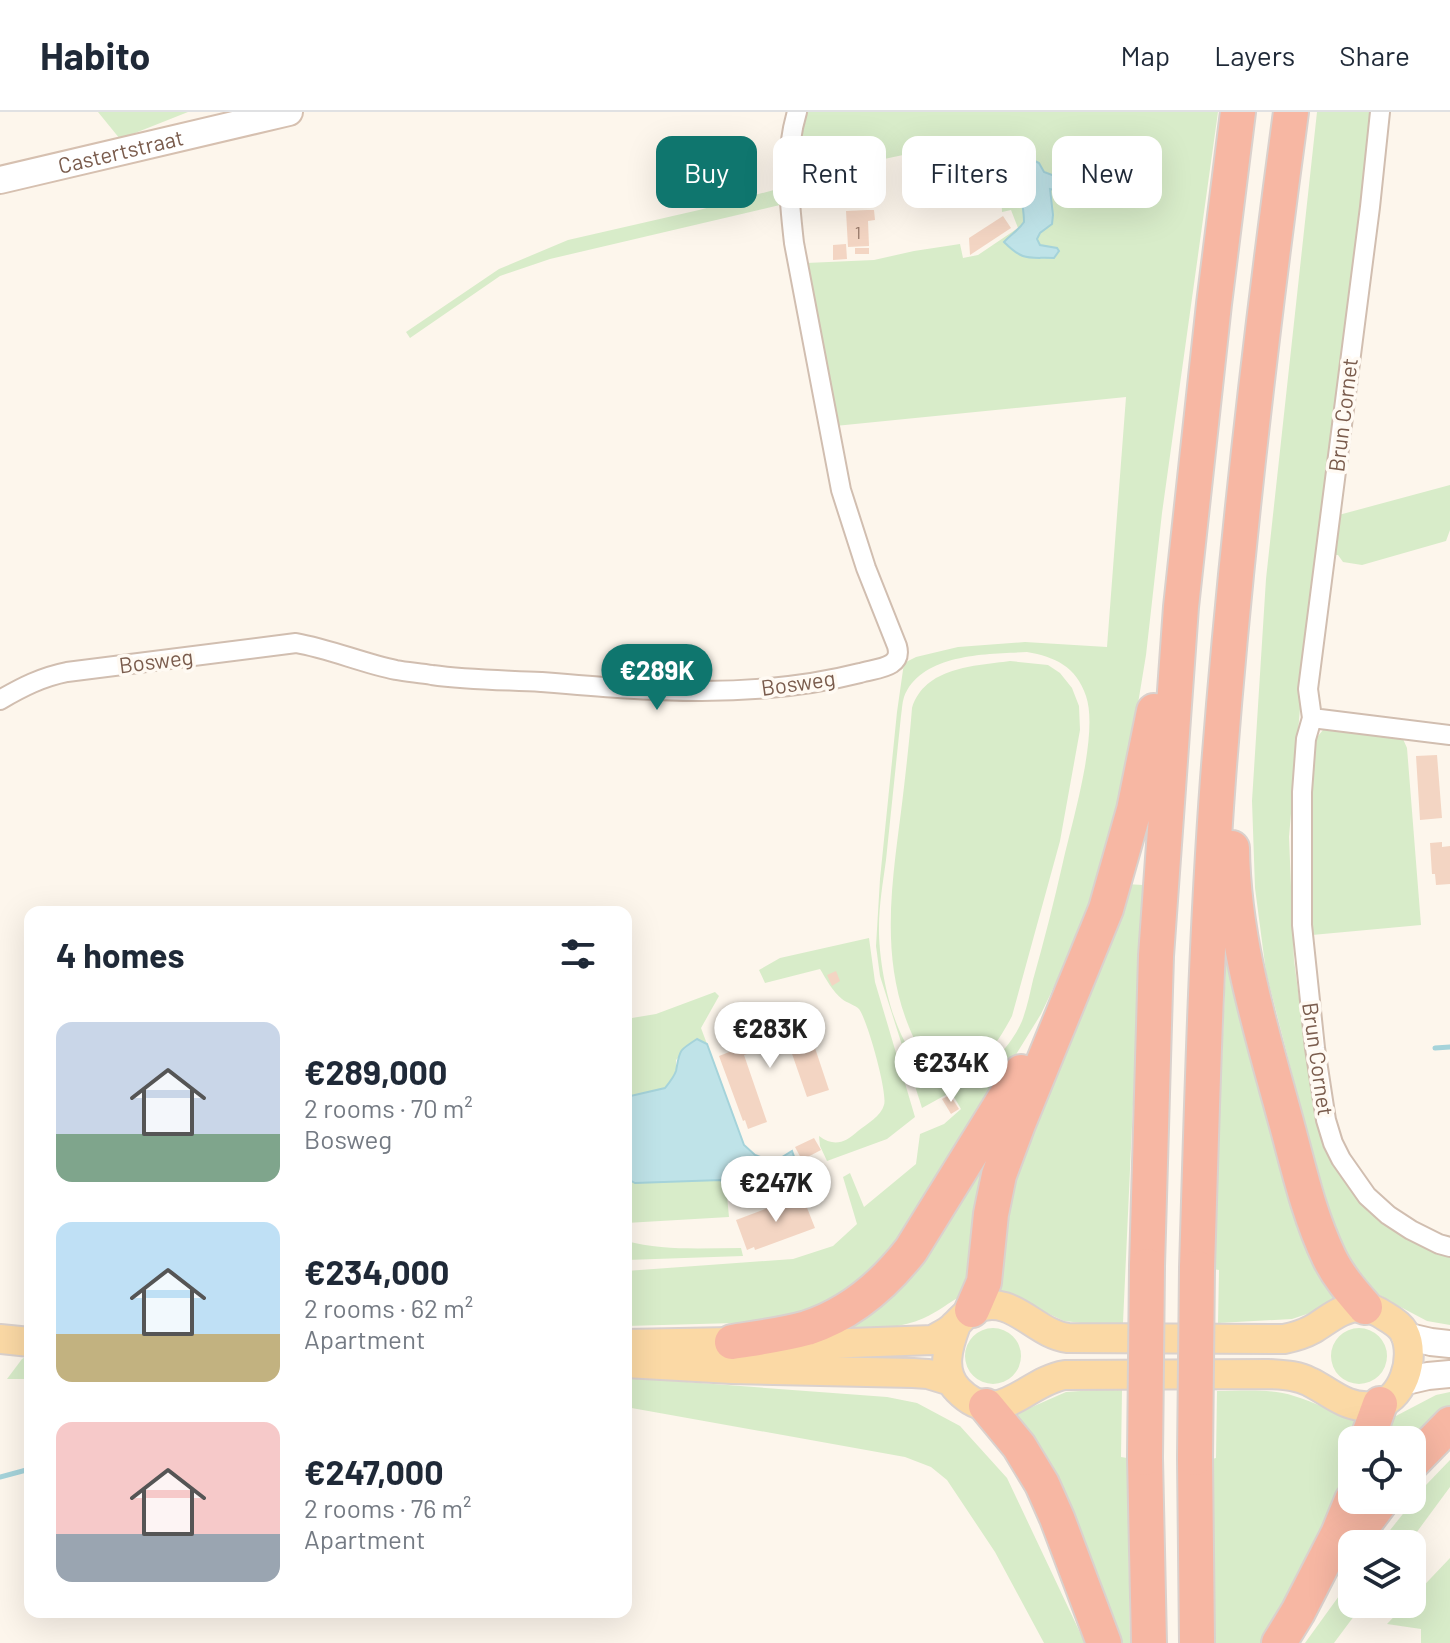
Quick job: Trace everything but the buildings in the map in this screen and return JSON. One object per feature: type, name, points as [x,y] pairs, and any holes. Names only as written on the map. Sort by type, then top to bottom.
[{"type":"highway","points":[[1149,1643],[1145,1458],[1156,956],[1181,607],[1238,112]]},
{"type":"highway","points":[[1197,1643],[1197,1268],[1206,978],[1218,780],[1234,595],[1291,112]]},
{"type":"highway","points":[[964,1318],[984,1282],[991,1214],[999,1175],[1106,909],[1144,768],[1161,668],[1181,607]]},
{"type":"highway","points":[[1218,780],[1232,812],[1238,923],[1249,979],[1311,1213],[1331,1261],[1365,1307]]},
{"type":"highway","points":[[732,1342],[777,1335],[822,1322],[864,1298],[893,1273],[911,1250],[1075,982]]},
{"type":"highway","points":[[1374,1426],[1391,1393]]},
{"type":"highway","points":[[986,1406],[1019,1446],[1042,1484],[1104,1643]]},
{"type":"highway","points":[[1426,1449],[1450,1424]]},
{"type":"highway","points":[[1279,1643],[1298,1612],[1346,1514]]},
{"type":"highway","points":[[1298,1612],[1372,1514]]},
{"type":"main road","name":"Castertstraat","points":[[0,180],[289,112]]},
{"type":"main road","points":[[632,1344],[732,1342],[767,1346],[916,1342],[933,1340],[989,1305],[1007,1307],[1046,1332],[1068,1338],[1265,1339],[1293,1337],[1342,1311],[1365,1307],[1396,1323],[1405,1336],[1409,1357],[1391,1393]]},
{"type":"main road","points":[[951,1381],[947,1347],[964,1318]]},
{"type":"main road","points":[[1405,1336],[1450,1344]]},
{"type":"main road","points":[[0,1339],[24,1341]]},
{"type":"main road","points":[[632,1363],[928,1374],[951,1381],[964,1395],[986,1406],[1013,1401],[1051,1379],[1065,1375],[1253,1374],[1288,1375],[1311,1382],[1344,1403],[1367,1407],[1428,1376],[1450,1374]]},
{"type":"street","name":"Bosweg","points":[[0,700],[43,677],[67,672],[296,643],[331,650],[395,670],[437,676],[687,692],[829,681],[888,666],[897,660],[900,655],[866,568],[841,490],[794,243],[789,156],[797,112]]},
{"type":"street","name":"Brun Cornet","points":[[1380,112],[1308,689],[1312,718],[1306,739],[1302,792],[1302,925],[1315,1048],[1326,1120],[1333,1143],[1354,1180],[1388,1215],[1411,1230],[1450,1247]]},
{"type":"street","points":[[1312,718],[1450,735]]},
{"type":"green space","points":[[98,112],[188,112],[120,139]]},
{"type":"green space","points":[[802,112],[1218,112],[1162,513],[1146,655],[1130,752],[1097,885],[1072,949],[1041,1014],[939,1179],[866,1286],[804,1316],[736,1323],[632,1326],[632,1271],[793,1259],[833,1246],[857,1224],[843,1177],[850,1173],[864,1207],[916,1164],[920,1134],[944,1124],[961,1109],[951,1092],[922,1108],[880,976],[876,946],[880,879],[904,663],[958,647],[1025,642],[1107,647],[1126,397],[835,426],[806,263],[874,260],[960,244],[963,258],[978,255],[1018,228],[1011,210],[1002,212],[1002,208],[1036,208],[1036,136],[902,136],[902,155],[886,159],[886,136],[799,136]],"holes":[[[1027,652],[1063,665],[1076,677],[1086,696],[1089,712],[1087,755],[1027,1006],[1015,1035],[993,1061],[964,1072],[942,1073],[926,1067],[912,1053],[901,1034],[886,988],[879,944],[880,902],[903,699],[925,672],[957,659]]]},
{"type":"green space","points":[[1317,112],[1373,112],[1304,662],[1289,837],[1294,960],[1311,1090],[1324,1140],[1340,1170],[1450,1252],[1450,1325],[1427,1321],[1393,1303],[1370,1289],[1353,1266],[1333,1221],[1310,1144],[1266,972],[1255,888],[1252,801],[1266,579]]},
{"type":"green space","points":[[773,190],[773,207],[550,259],[500,276],[410,338],[406,332],[499,269],[568,240],[706,208],[757,208],[757,194]]},
{"type":"green space","points":[[1450,485],[1450,530],[1446,541],[1362,565],[1343,562],[1338,555],[1333,555],[1335,516]]},
{"type":"green space","points":[[1010,661],[1048,665],[1060,673],[1072,688],[1079,706],[1080,730],[1060,841],[1012,1016],[995,1043],[981,1057],[962,1065],[942,1064],[929,1058],[915,1041],[899,998],[893,968],[893,878],[912,708],[918,694],[939,676],[967,667]]},
{"type":"green space","points":[[1323,730],[1403,739],[1407,748],[1421,925],[1312,935],[1311,767],[1313,742]]},
{"type":"green space","points":[[1126,884],[1143,885],[1123,1323],[1064,1321],[997,1290],[1013,1174]]},
{"type":"green space","points":[[1228,918],[1337,1297],[1310,1313],[1292,1319],[1218,1323],[1219,1270],[1213,1269]]},
{"type":"green space","points":[[869,938],[875,982],[915,1117],[887,1139],[827,1161],[819,1136],[830,1142],[844,1141],[873,1120],[884,1105],[880,1072],[867,1027],[859,1009],[839,996],[820,969],[765,983],[759,970],[780,958]]},
{"type":"green space","points":[[715,992],[719,996],[701,1028],[707,1044],[697,1039],[676,1060],[676,1073],[665,1088],[632,1096],[632,1018],[656,1014]]},
{"type":"green space","points":[[1006,1115],[963,1295],[914,1322],[882,1328],[840,1329]]},
{"type":"green space","points":[[721,1180],[727,1196],[729,1217],[632,1223],[632,1181]]},
{"type":"green space","points":[[632,1242],[668,1248],[741,1248],[743,1256],[632,1260]]},
{"type":"green space","points":[[993,1328],[1012,1337],[1021,1356],[1012,1375],[993,1384],[974,1375],[965,1356],[974,1337]]},
{"type":"green space","points":[[1359,1328],[1379,1336],[1387,1356],[1379,1376],[1359,1384],[1339,1376],[1331,1356],[1339,1336]]},
{"type":"green space","points":[[22,1359],[24,1379],[7,1379]]},
{"type":"green space","points":[[632,1370],[660,1377],[660,1380],[887,1397],[917,1403],[960,1426],[1007,1478],[1085,1643],[1044,1643],[995,1552],[947,1480],[931,1467],[905,1457],[632,1408]]},
{"type":"green space","points":[[1122,1390],[1121,1457],[1127,1458],[1130,1643],[1115,1643],[1014,1415],[1066,1392]]},
{"type":"green space","points":[[1217,1391],[1285,1393],[1354,1419],[1353,1426],[1338,1426],[1338,1503],[1266,1643],[1214,1643],[1212,1459],[1216,1458]]},
{"type":"green space","points":[[1450,1392],[1450,1413],[1426,1430],[1426,1426],[1387,1426],[1392,1418],[1436,1395]]},
{"type":"green space","points":[[1450,1460],[1450,1487],[1418,1530],[1390,1530],[1403,1514],[1426,1514],[1426,1485]]},
{"type":"green space","points":[[1450,1558],[1450,1643],[1421,1643],[1421,1629],[1387,1624],[1393,1618],[1426,1618],[1426,1583]]},
{"type":"green space","points":[[1338,1597],[1338,1618],[1353,1618],[1334,1643],[1305,1643]]},
{"type":"water","points":[[1036,162],[1044,172],[1052,175],[1052,224],[1037,239],[1040,245],[1057,248],[1059,251],[1054,258],[1022,256],[1004,242],[1024,222],[1023,208],[1036,208]]},
{"type":"water","points":[[697,1039],[707,1044],[744,1145],[755,1155],[774,1162],[792,1151],[796,1162],[804,1160],[806,1169],[800,1174],[739,1195],[727,1196],[721,1180],[632,1181],[632,1096],[665,1088],[686,1046]]},
{"type":"waterway","points":[[1435,1048],[1450,1047]]},
{"type":"waterway","points":[[0,1477],[24,1471]]}]
